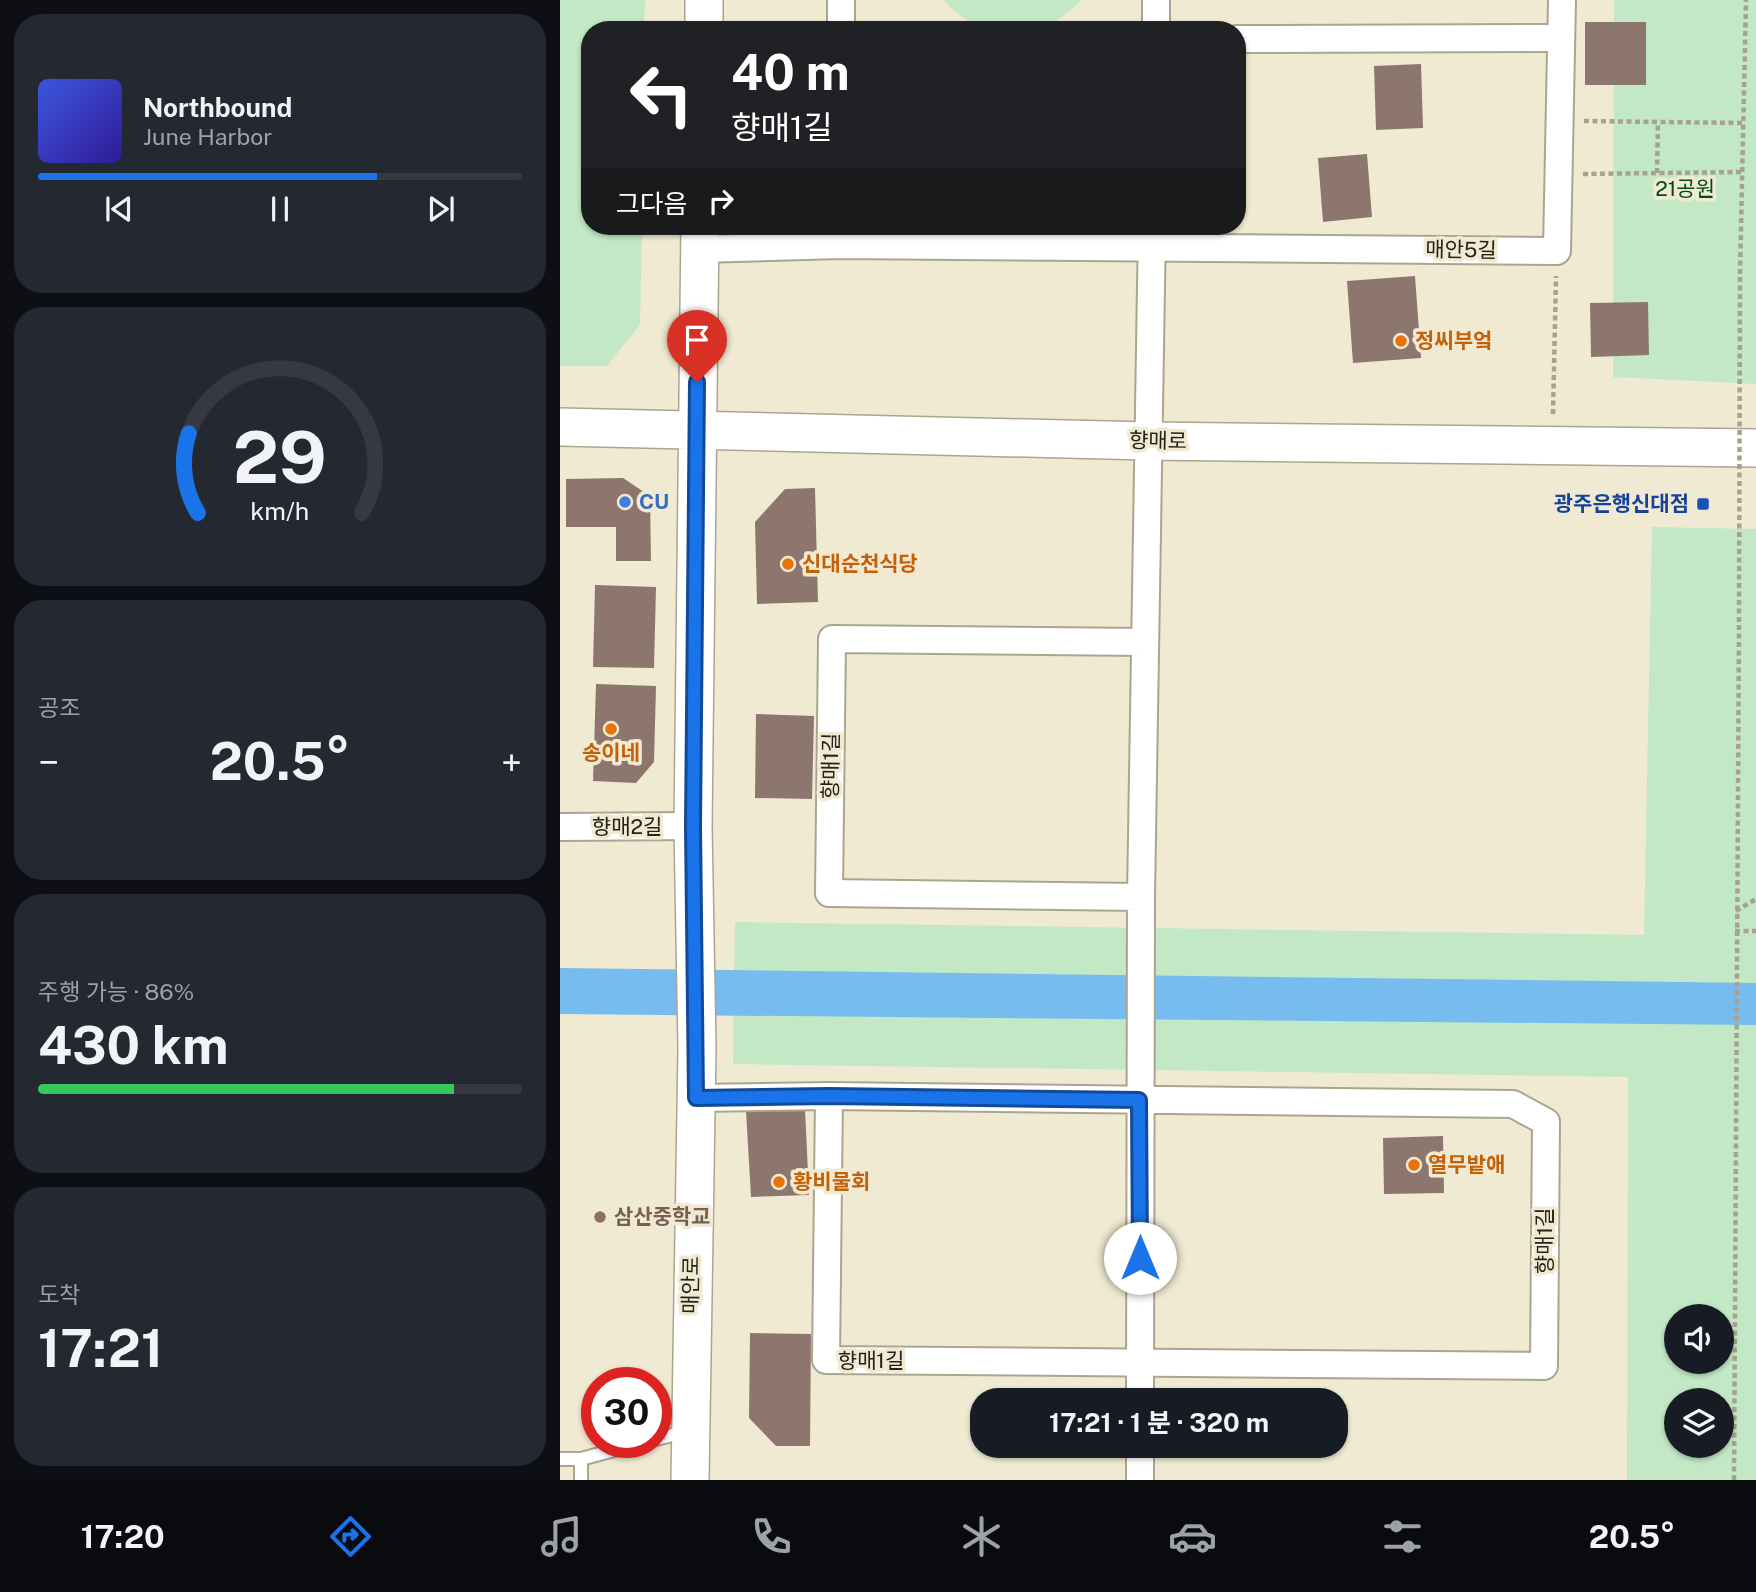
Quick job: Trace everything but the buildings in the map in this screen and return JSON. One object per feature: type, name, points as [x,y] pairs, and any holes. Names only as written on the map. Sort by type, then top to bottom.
[{"type":"street","points":[[704,0],[704,21]]},
{"type":"street","points":[[841,0],[841,21]]},
{"type":"street","points":[[1156,0],[1156,21]]},
{"type":"street","points":[[1557,251],[1562,0]]},
{"type":"street","points":[[1246,39],[1560,38]]},
{"type":"street","points":[[1140,1388],[1139,1058],[1152,236]]},
{"type":"street","name":"매안5길","points":[[699,237],[1152,236],[1557,251]]},
{"type":"street","points":[[693,826],[699,237]]},
{"type":"street","name":"향매로","points":[[560,427],[1148,441],[1756,448]]},
{"type":"street","name":"향매1길","points":[[1141,897],[829,893],[832,639],[1144,642]]},
{"type":"street","name":"향매2길","points":[[560,827],[693,826]]},
{"type":"street","name":"매안로","points":[[690,1480],[673,1435],[696,1098],[693,826]]},
{"type":"street","name":"향매1길","points":[[696,1098],[829,1096],[1513,1104],[1546,1122],[1544,1366],[825,1360],[829,1096]]},
{"type":"street","points":[[1140,1458],[1140,1480]]},
{"type":"lane","points":[[560,1459],[585,1458]]},
{"type":"lane","points":[[580,1480],[581,1459]]},
{"type":"path","points":[[1734,1480],[1740,274],[1746,0]]},
{"type":"path","points":[[1559,120],[1742,123]]},
{"type":"path","points":[[1657,173],[1658,122]]},
{"type":"path","points":[[1558,174],[1742,172]]},
{"type":"path","points":[[1552,444],[1557,251]]},
{"type":"path","points":[[1735,911],[1756,899]]},
{"type":"path","points":[[1735,931],[1756,931]]},
{"type":"green space","points":[[560,0],[645,0],[644,21],[581,21],[581,235],[642,235],[640,325],[607,366],[560,366]]},
{"type":"green space","points":[[944,0],[1082,0],[1056,21],[972,21],[954,11]]},
{"type":"green space","name":"21공원","points":[[1614,0],[1756,0],[1756,384],[1613,377]]},
{"type":"green space","points":[[1652,527],[1756,529],[1756,1480],[1627,1480],[1628,1077],[733,1064],[735,922],[1644,935]]},
{"type":"water","points":[[560,968],[1756,983],[1756,1025],[560,1014]]},
{"type":"place","name":"정씨부엌","points":[[1401,341]]},
{"type":"place","name":"CU","points":[[625,502]]},
{"type":"place","name":"광주은행신대점","points":[[1703,504]]},
{"type":"place","name":"신대순천식당","points":[[788,564]]},
{"type":"place","name":"송이네","points":[[611,729]]},
{"type":"place","name":"열무밭애","points":[[1414,1165]]},
{"type":"place","name":"황비물회","points":[[779,1182]]},
{"type":"place","name":"삼산중학교","points":[[600,1217]]},
{"type":"route","points":[[697,382],[693,826],[696,1098],[829,1096],[1139,1100],[1140,1258]]}]
